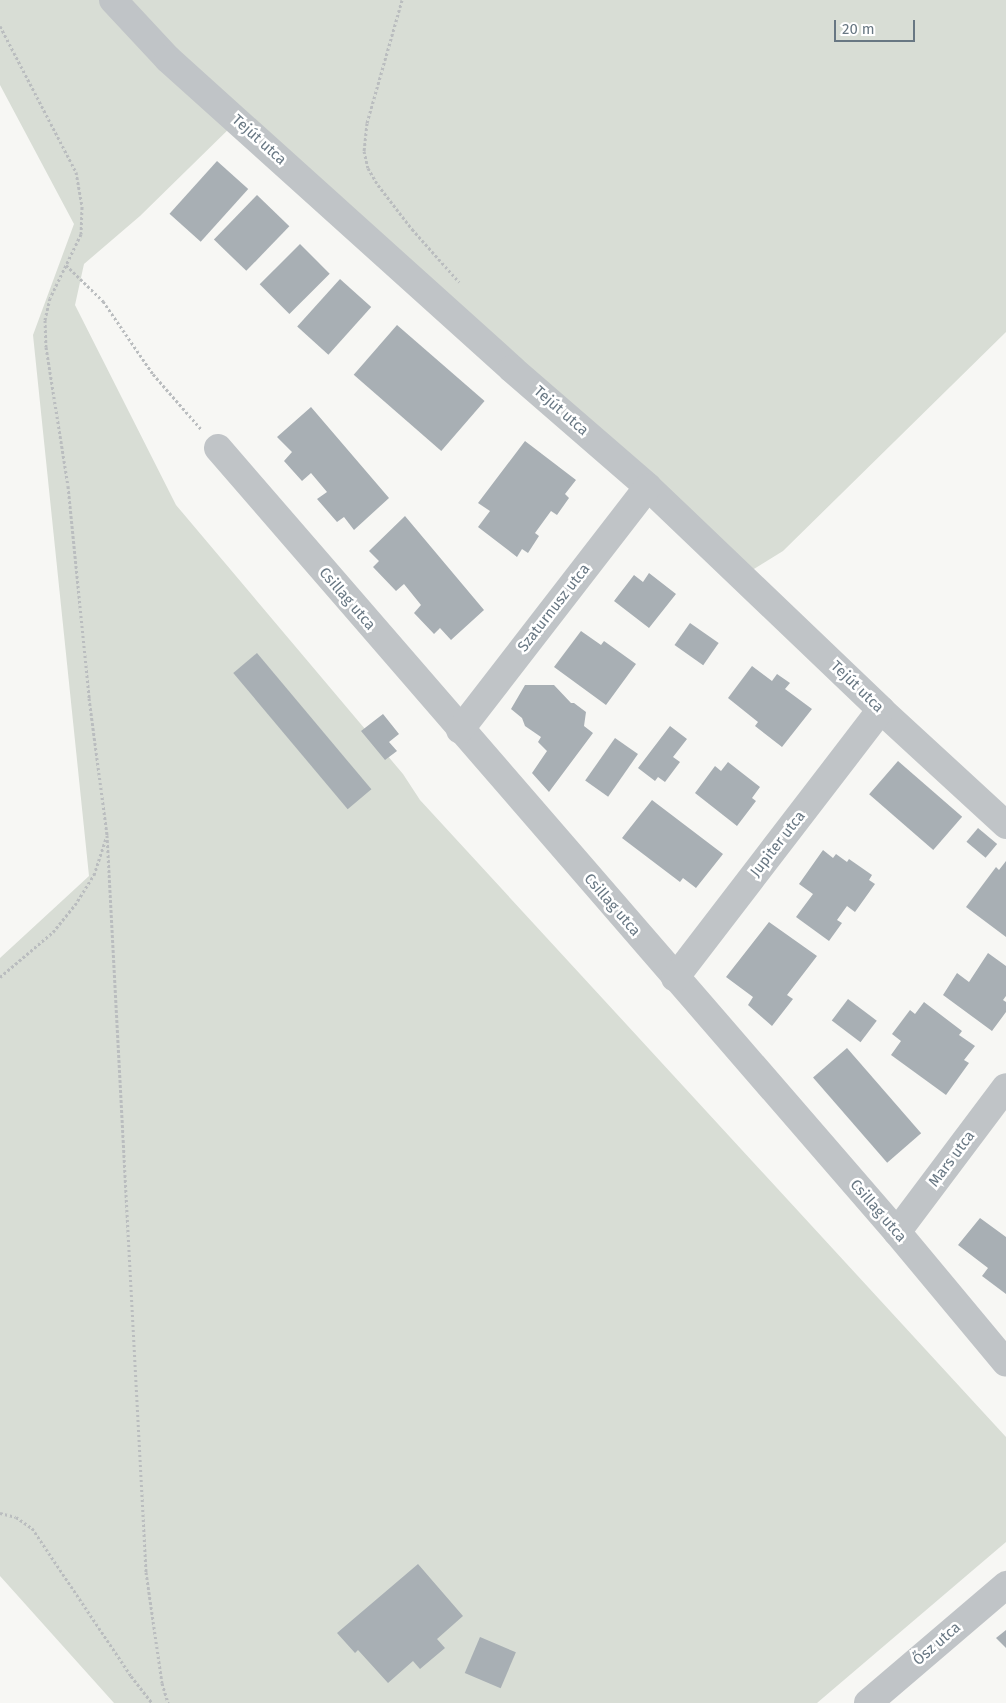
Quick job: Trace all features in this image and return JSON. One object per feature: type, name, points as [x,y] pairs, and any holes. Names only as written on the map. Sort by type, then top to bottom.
[{"type":"street","name":"Tejút utca","points":[[113,0],[168,59],[512,369],[648,487],[881,710],[1006,825]]},
{"type":"street","name":"Csillag utca","points":[[218,448],[460,730],[897,1232],[1006,1363]]},
{"type":"street","name":"Szaturnusz utca","points":[[460,730],[648,487]]},
{"type":"street","name":"Jupiter utca","points":[[675,978],[881,710]]},
{"type":"street","name":"Mars utca","points":[[897,1232],[1006,1087]]},
{"type":"street","name":"Ősz utca","points":[[868,1703],[1006,1585]]},
{"type":"path","points":[[402,0],[367,123],[364,151],[368,168],[378,186],[412,229],[451,271],[462,287]]},
{"type":"path","points":[[0,26],[76,172],[82,207],[80,234],[50,298],[45,320],[46,347],[68,486],[89,698],[106,835],[146,1572],[162,1683],[168,1703]]},
{"type":"path","points":[[66,265],[102,301],[153,374],[218,448]]},
{"type":"path","points":[[0,977],[53,932],[75,905],[94,874],[106,835]]},
{"type":"path","points":[[0,1513],[16,1516],[32,1528],[152,1703]]},
{"type":"shaded area","points":[[0,0],[1006,0],[1006,332],[783,551],[741,577],[238,120],[140,216],[84,264],[75,305],[176,505],[403,774],[420,800],[1006,1437],[1006,1542],[817,1703],[114,1703],[0,1576],[0,958],[89,876],[33,335],[74,224],[0,85]]},
{"type":"building","points":[[217,161],[248,189],[201,242],[169,214]]},
{"type":"building","points":[[257,195],[289,226],[246,271],[214,240]]},
{"type":"building","points":[[300,244],[330,274],[289,314],[260,284]]},
{"type":"building","points":[[340,279],[371,307],[328,355],[297,327]]},
{"type":"building","points":[[397,325],[485,401],[441,451],[354,375]]},
{"type":"building","points":[[311,407],[389,498],[354,530],[344,517],[337,522],[317,499],[327,492],[311,473],[302,481],[284,461],[292,452],[277,437]]},
{"type":"building","points":[[525,441],[576,480],[565,494],[569,498],[557,515],[551,511],[535,533],[539,536],[528,553],[522,549],[517,557],[478,527],[490,511],[478,503]]},
{"type":"building","points":[[405,516],[484,610],[451,640],[440,628],[434,634],[414,613],[421,605],[404,584],[396,591],[373,567],[379,561],[369,551]]},
{"type":"building","points":[[649,573],[676,594],[649,628],[614,601],[634,575],[643,582]]},
{"type":"building","points":[[690,623],[719,643],[703,665],[675,645]]},
{"type":"building","points":[[581,631],[601,645],[604,641],[636,664],[606,705],[554,667]]},
{"type":"building","points":[[257,653],[371,789],[348,809],[233,673]]},
{"type":"building","points":[[752,666],[772,681],[777,674],[790,683],[785,689],[812,709],[782,747],[755,726],[758,722],[728,698]]},
{"type":"building","points":[[525,685],[554,685],[571,703],[574,703],[586,712],[584,726],[593,733],[549,792],[532,773],[547,751],[538,742],[541,737],[525,726],[522,718],[511,709]]},
{"type":"building","points":[[383,714],[399,734],[389,742],[397,751],[385,760],[361,731]]},
{"type":"building","points":[[670,726],[687,739],[673,757],[680,762],[665,782],[658,777],[655,781],[638,768]]},
{"type":"building","points":[[615,738],[638,754],[608,797],[585,781]]},
{"type":"building","points":[[898,761],[962,817],[933,850],[869,794]]},
{"type":"building","points":[[728,762],[760,787],[752,798],[756,801],[737,826],[695,793],[715,766],[721,771]]},
{"type":"building","points":[[652,800],[723,854],[696,888],[683,878],[680,882],[622,838]]},
{"type":"building","points":[[978,828],[997,844],[986,858],[966,842]]},
{"type":"building","points":[[823,850],[833,858],[836,854],[847,862],[849,859],[872,875],[869,880],[875,884],[855,912],[847,906],[837,920],[842,923],[829,941],[796,917],[813,894],[799,884]]},
{"type":"building","points":[[1006,861],[1006,937],[966,907],[996,867],[999,870]]},
{"type":"building","points":[[769,922],[817,956],[787,995],[793,999],[772,1026],[748,1005],[753,997],[726,977]]},
{"type":"building","points":[[988,953],[1006,966],[1006,996],[1003,1000],[1006,1002],[1006,1012],[992,1031],[943,995],[957,973],[969,982]]},
{"type":"building","points":[[848,999],[877,1021],[861,1042],[832,1021]]},
{"type":"building","points":[[924,1002],[962,1031],[959,1035],[975,1046],[964,1060],[969,1063],[946,1095],[891,1055],[901,1041],[892,1034],[910,1010],[915,1014]]},
{"type":"building","points":[[847,1048],[921,1133],[887,1163],[813,1078]]},
{"type":"building","points":[[980,1218],[1006,1237],[1006,1294],[982,1276],[988,1268],[958,1245]]},
{"type":"building","points":[[418,1564],[463,1616],[437,1639],[445,1648],[420,1669],[413,1661],[388,1683],[358,1650],[355,1653],[337,1633]]},
{"type":"building","points":[[1006,1630],[1006,1648],[996,1638]]},
{"type":"building","points":[[480,1637],[516,1652],[501,1688],[465,1673]]}]
